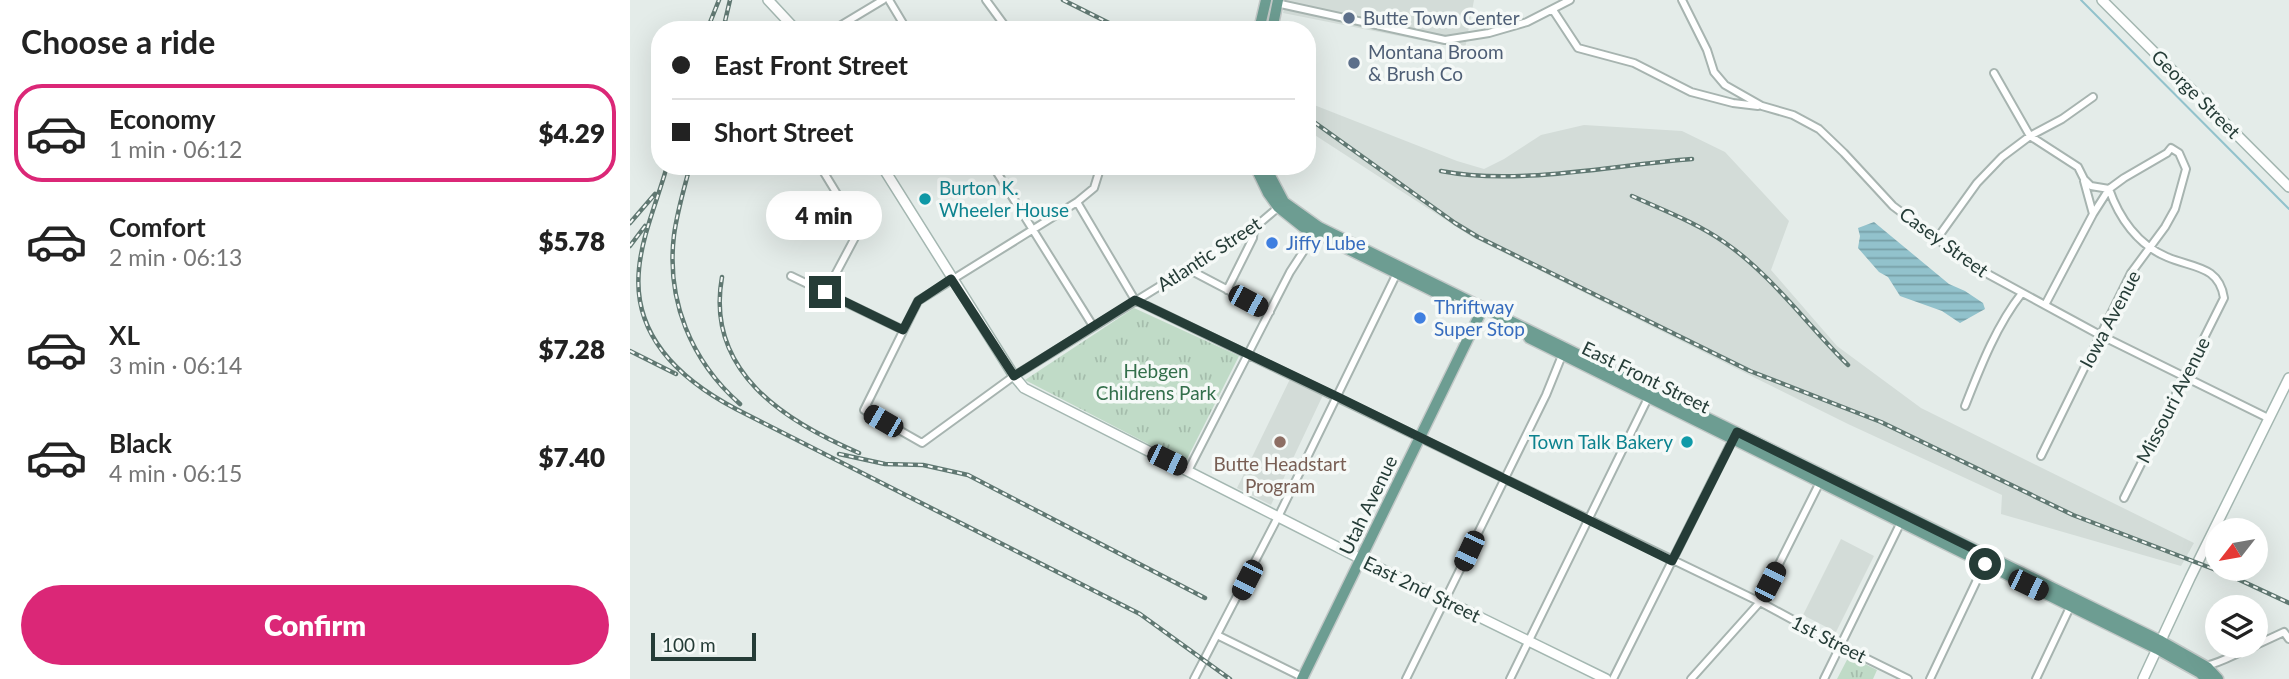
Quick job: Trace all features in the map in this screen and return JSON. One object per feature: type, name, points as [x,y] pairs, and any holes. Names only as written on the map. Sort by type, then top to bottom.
[{"type":"main road","points":[[1261,21],[1266,0]]},
{"type":"main road","points":[[1274,21],[1278,1]]},
{"type":"main road","name":"East Front Street","points":[[1259,175],[1268,193],[1281,204]]},
{"type":"main road","name":"East Front Street","points":[[1269,175],[1290,218],[2159,645],[2218,679]]},
{"type":"main road","name":"Utah Avenue","points":[[1303,678],[1482,311]]},
{"type":"street","points":[[768,0],[788,21]]},
{"type":"street","points":[[848,21],[883,0]]},
{"type":"street","points":[[889,0],[902,21]]},
{"type":"street","points":[[986,0],[1002,21]]},
{"type":"street","points":[[1266,0],[1445,40],[1489,33],[1527,22],[1570,0]]},
{"type":"street","name":"Casey Street","points":[[1682,0],[1707,50],[1714,72],[1725,85],[1762,106],[1793,115],[1819,129],[1893,206],[1936,240],[1973,266],[2100,335],[2268,418]]},
{"type":"street","name":"George Street","points":[[2102,0],[2289,187]]},
{"type":"street","points":[[1553,10],[1578,48],[1634,64],[1691,92],[1733,103],[1762,106]]},
{"type":"street","points":[[1994,73],[2030,136],[2078,166],[2084,179],[2092,214]]},
{"type":"street","points":[[1936,240],[1977,183],[2002,157],[2030,136],[2062,119],[2093,97]]},
{"type":"street","name":"Iowa Avenue","points":[[2041,456],[2131,273],[2170,218],[2186,169],[2179,153],[2171,148],[2109,189]]},
{"type":"street","points":[[825,175],[859,230],[825,292]]},
{"type":"street","name":"East 2nd Street","points":[[887,175],[951,279],[1024,388],[1037,397],[1606,679]]},
{"type":"street","points":[[999,175],[1093,326]]},
{"type":"street","points":[[791,276],[903,330],[918,301],[1077,202],[1094,188],[1097,175]]},
{"type":"street","points":[[2084,179],[2091,186],[2109,189]]},
{"type":"street","points":[[2045,305],[2092,214],[2109,189]]},
{"type":"street","points":[[2109,189],[2130,230],[2151,247]]},
{"type":"street","points":[[1077,202],[1135,300]]},
{"type":"street","name":"Atlantic Street","points":[[903,330],[864,410],[922,443],[1014,376],[1254,228],[1281,204]]},
{"type":"street","points":[[1227,290],[1253,238],[1254,228]]},
{"type":"street","points":[[1188,471],[1290,272],[1317,230]]},
{"type":"street","name":"Missouri Avenue","points":[[2124,498],[2222,302],[2222,288],[2212,274],[2167,257],[2151,247]]},
{"type":"street","points":[[1188,269],[1269,312]]},
{"type":"street","points":[[1194,679],[1278,517],[1399,270]]},
{"type":"street","points":[[1965,406],[1981,364],[2011,307],[2022,293]]},
{"type":"street","name":"1st Street","points":[[1135,300],[1760,602],[1908,679]]},
{"type":"street","points":[[1406,679],[1546,395],[1564,352]]},
{"type":"street","points":[[2143,679],[2289,378]]},
{"type":"street","points":[[1510,679],[1649,394]]},
{"type":"street","points":[[1613,679],[1735,436]]},
{"type":"street","points":[[1691,679],[1760,602],[1822,479]]},
{"type":"street","points":[[1824,679],[1903,519]]},
{"type":"street","points":[[1930,679],[1986,560]]},
{"type":"street","points":[[2036,679],[2072,602]]},
{"type":"street","points":[[2268,639],[2284,632],[2289,639]]},
{"type":"street","points":[[1217,635],[1303,678]]},
{"type":"street","points":[[2204,672],[2228,658]]},
{"type":"shaded area","name":"Butte Town Center","points":[[1286,0],[1474,0],[1465,49],[1283,13]]},
{"type":"shaded area","points":[[1316,106],[1484,169],[1541,135],[1584,125],[1682,131],[1725,152],[1789,221],[1771,270],[1837,346],[1921,408],[2194,543],[2181,566],[2001,514],[2002,495],[1848,424],[1472,237],[1316,136]]},
{"type":"shaded area","name":"Butte Headstart Program","points":[[1290,379],[1323,395],[1271,505],[1237,488]]},
{"type":"shaded area","points":[[1841,539],[1874,556],[1836,632],[1803,615]]},
{"type":"green space","name":"Hebgen Childrens Park","points":[[1134,308],[1239,356],[1185,463],[1025,380]]},
{"type":"green space","points":[[1849,656],[1877,670],[1873,679],[1837,679]]},
{"type":"water","points":[[1874,222],[1949,284],[1983,303],[1985,309],[1960,323],[1942,311],[1900,296],[1888,277],[1879,272],[1858,248],[1858,228]]},
{"type":"waterway","points":[[2081,0],[2289,209]]},
{"type":"railway","points":[[711,21],[719,0]]},
{"type":"railway","points":[[725,21],[730,0]]},
{"type":"railway","points":[[1063,0],[1105,21]]},
{"type":"railway","points":[[1316,123],[1478,237],[1750,371],[1881,422],[2073,515],[2229,575],[2289,603]]},
{"type":"railway","points":[[1441,171],[1471,175],[1533,175],[1692,159]]},
{"type":"railway","points":[[664,175],[643,243],[639,293],[643,315],[652,336],[679,370],[736,409],[1140,614],[1230,679]]},
{"type":"railway","points":[[688,175],[674,235],[674,283],[678,306],[695,349],[708,369],[740,404]]},
{"type":"railway","points":[[630,223],[655,194]]},
{"type":"railway","points":[[1632,196],[1703,229],[1741,255],[1758,269],[1848,365]]},
{"type":"railway","points":[[630,246],[645,226]]},
{"type":"railway","points":[[722,277],[720,310],[726,340],[738,366],[756,388],[778,408],[804,425],[859,453]]},
{"type":"railway","points":[[630,351],[676,374]]},
{"type":"railway","points":[[839,454],[885,464],[923,465],[968,475],[1205,598]]},
{"type":"place","name":"Butte Town Center","points":[[1349,18]]},
{"type":"place","name":"Montana Broom & Brush Co","points":[[1354,63]]},
{"type":"place","name":"Burton K. Wheeler House","points":[[925,199]]},
{"type":"place","name":"Jiffy Lube","points":[[1272,243]]},
{"type":"place","name":"Thriftway Super Stop","points":[[1420,318]]},
{"type":"place","name":"Butte Headstart Program","points":[[1280,442]]},
{"type":"place","name":"Town Talk Bakery","points":[[1687,442]]},
{"type":"route","points":[[825,292],[903,330],[918,301],[951,279],[1014,376],[1135,300],[1672,561],[1737,432],[1988,556],[1985,564]]}]
